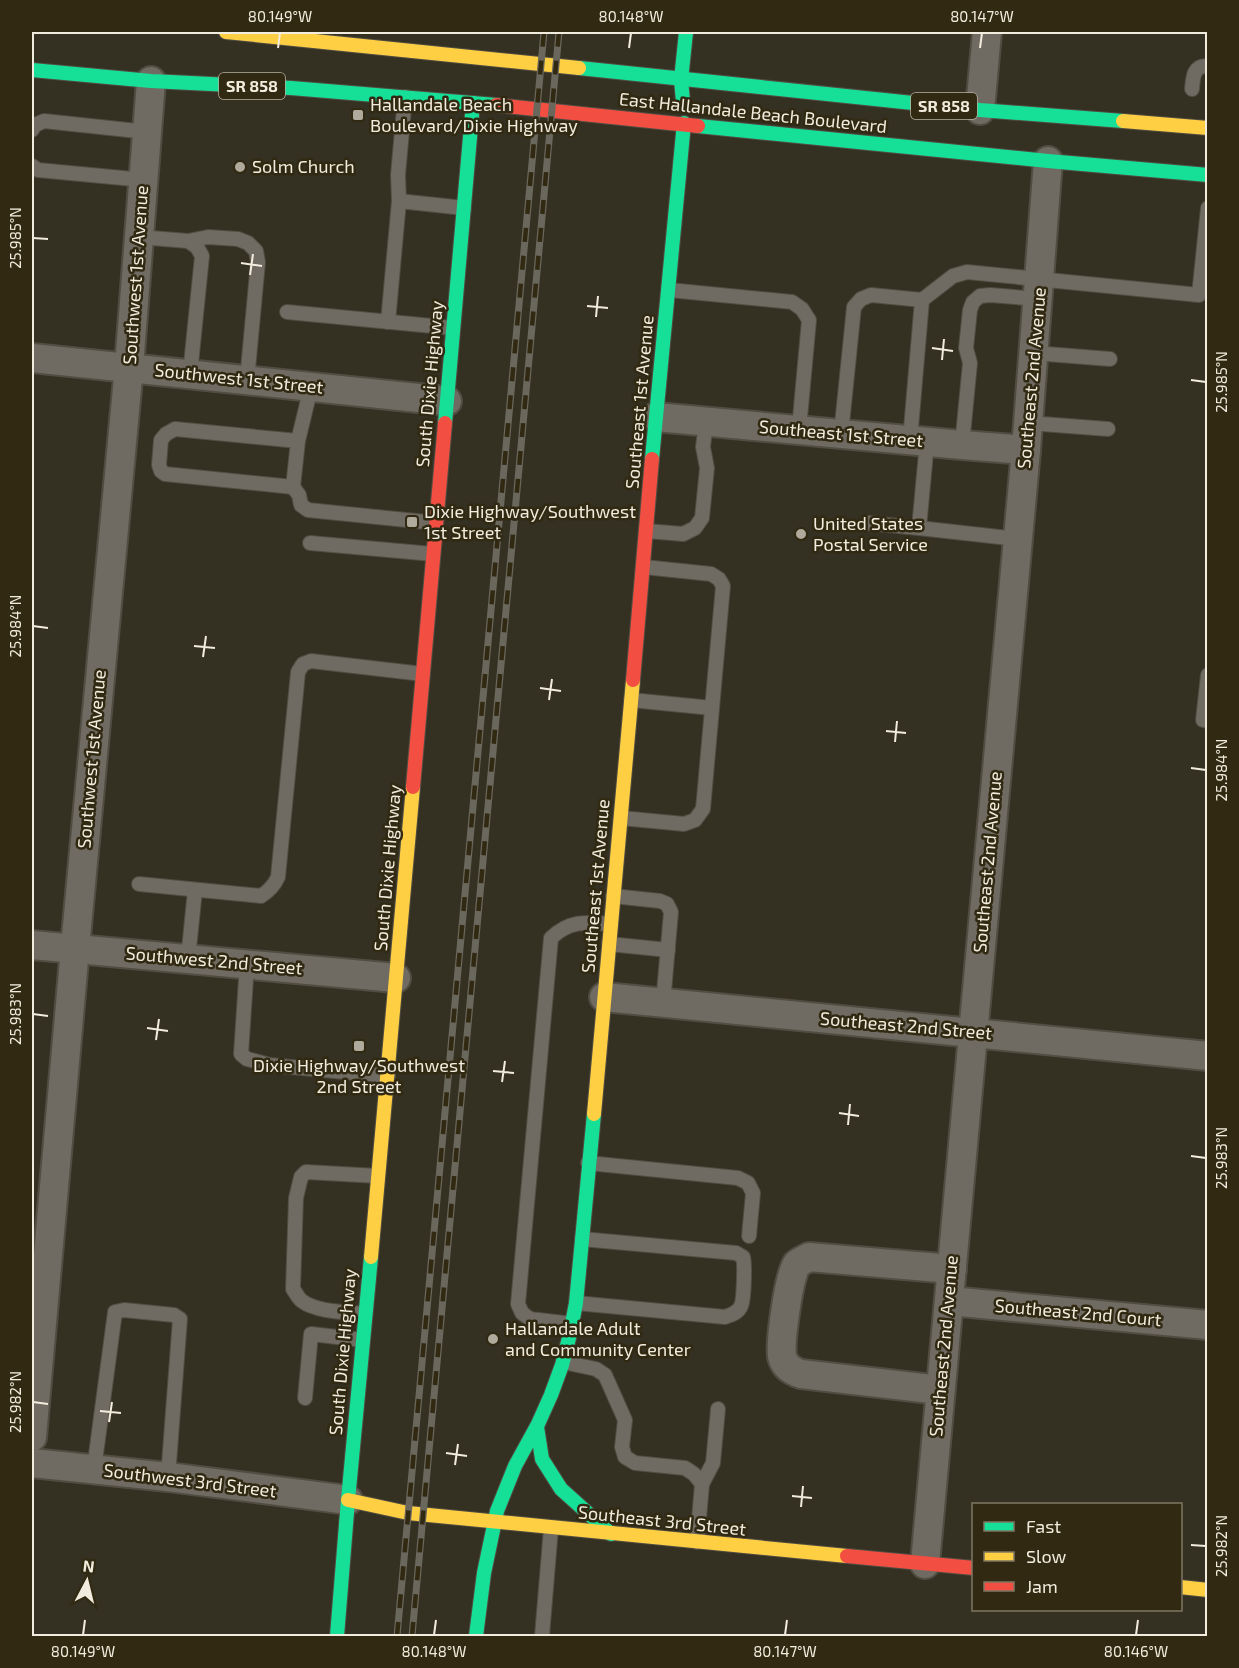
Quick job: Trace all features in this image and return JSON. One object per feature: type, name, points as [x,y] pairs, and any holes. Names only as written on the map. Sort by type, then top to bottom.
[{"type":"main road","name":"SR 858","points":[[226,32],[358,38],[477,63]]},
{"type":"main road","name":"Southeast 1st Avenue","points":[[476,1636],[494,1522],[512,1472],[551,1396],[563,1362],[576,1303],[684,123],[681,80],[686,32]]},
{"type":"main road","points":[[477,63],[479,40]]},
{"type":"main road","name":"East Hallandale Beach Boulevard","points":[[477,63],[681,80],[980,110],[1208,128]]},
{"type":"main road","name":"SR 858","points":[[32,70],[151,81],[291,88],[405,97],[474,97]]},
{"type":"main road","name":"East Hallandale Beach Boulevard","points":[[474,97],[684,123],[1048,161],[1208,175]]},
{"type":"main road","name":"South Dixie Highway","points":[[337,1636],[474,97]]},
{"type":"main road","points":[[1048,161],[1074,148]]},
{"type":"main road","points":[[537,1427],[542,1460],[561,1489],[611,1534]]},
{"type":"main road","name":"Southeast 3rd Street","points":[[348,1500],[408,1513],[972,1568]]},
{"type":"main road","points":[[1182,1587],[1208,1590]]},
{"type":"street","points":[[980,110],[987,32]]},
{"type":"street","name":"Southwest 1st Avenue","points":[[32,1437],[129,368],[151,81]]},
{"type":"street","name":"Southeast 2nd Avenue","points":[[925,1564],[1028,436],[1048,161]]},
{"type":"street","name":"Southwest 1st Street","points":[[32,358],[447,401]]},
{"type":"street","name":"Southeast 1st Street","points":[[656,417],[962,445],[1028,436]]},
{"type":"street","name":"Southwest 2nd Street","points":[[32,945],[396,978]]},
{"type":"street","name":"Southeast 2nd Street","points":[[604,997],[1208,1056]]},
{"type":"street","points":[[940,1390],[801,1374],[790,1370],[782,1355],[783,1331],[791,1277],[796,1265],[809,1257],[952,1269]]},
{"type":"street","name":"Southeast 2nd Court","points":[[949,1301],[1208,1325]]},
{"type":"street","name":"Southwest 3rd Street","points":[[32,1463],[168,1477],[348,1500]]},
{"type":"lane","points":[[1192,89],[1193,74],[1196,69],[1202,65],[1208,66]]},
{"type":"lane","points":[[388,322],[399,201],[398,175],[405,97]]},
{"type":"lane","points":[[32,130],[35,125],[44,121],[147,132]]},
{"type":"lane","points":[[32,166],[38,170],[144,180]]},
{"type":"lane","points":[[399,201],[464,208]]},
{"type":"lane","points":[[962,445],[970,363],[966,348],[969,310],[973,302],[980,296],[1039,289],[1199,295],[1208,208]]},
{"type":"lane","points":[[139,237],[188,241],[208,237],[238,239],[248,243],[256,251],[258,262],[248,380]]},
{"type":"lane","points":[[188,241],[197,247],[202,256],[190,374]]},
{"type":"lane","points":[[841,434],[854,307],[861,299],[871,295],[922,300],[953,276],[967,272],[1039,289]]},
{"type":"lane","points":[[669,290],[792,303],[802,309],[809,320],[799,429]]},
{"type":"lane","points":[[919,528],[918,441],[922,300]]},
{"type":"lane","points":[[287,312],[453,328]]},
{"type":"lane","points":[[1034,353],[1110,359]]},
{"type":"lane","points":[[311,387],[298,441],[293,487],[299,495],[301,505],[308,510],[436,523]]},
{"type":"lane","points":[[646,531],[683,534],[694,528],[702,518],[707,468],[703,447],[706,422]]},
{"type":"lane","points":[[293,487],[165,474],[159,465],[161,441],[166,434],[175,429],[298,441]]},
{"type":"lane","points":[[1028,436],[1108,429]]},
{"type":"lane","points":[[868,523],[1018,539]]},
{"type":"lane","points":[[309,543],[433,554]]},
{"type":"lane","points":[[621,818],[684,824],[695,820],[703,809],[723,586],[711,574],[644,567]]},
{"type":"lane","points":[[139,884],[261,896],[274,885],[278,877],[298,672],[303,664],[311,661],[423,674]]},
{"type":"lane","points":[[1208,675],[1203,720],[1208,721]]},
{"type":"lane","points":[[631,700],[712,708]]},
{"type":"lane","points":[[188,959],[195,890]]},
{"type":"lane","points":[[613,896],[660,901],[667,904],[671,912],[663,1003]]},
{"type":"lane","points":[[573,1323],[530,1319],[522,1313],[518,1304],[551,938],[560,929],[574,924],[588,922],[611,924]]},
{"type":"lane","points":[[609,944],[668,950]]},
{"type":"lane","points":[[247,964],[241,1042],[241,1054],[247,1059],[270,1065],[388,1076]]},
{"type":"lane","points":[[588,1163],[738,1178],[748,1183],[753,1193],[749,1236]]},
{"type":"lane","points":[[365,1314],[309,1305],[300,1299],[293,1289],[296,1198],[301,1178],[306,1172],[378,1176]]},
{"type":"lane","points":[[576,1303],[725,1317],[734,1314],[741,1306],[745,1264],[743,1257],[736,1253],[581,1239]]},
{"type":"lane","points":[[94,1469],[115,1312],[124,1310],[174,1315],[180,1319],[168,1477]]},
{"type":"lane","points":[[305,1398],[311,1334],[363,1340]]},
{"type":"lane","points":[[563,1362],[596,1369],[605,1375],[625,1420],[622,1447],[626,1457],[635,1463],[685,1468],[702,1484]]},
{"type":"lane","points":[[697,1542],[702,1484],[713,1463],[718,1409]]},
{"type":"lane","points":[[542,1636],[552,1528]]},
{"type":"railway","points":[[397,1636],[544,32]]},
{"type":"railway","points":[[412,1636],[559,32]]},
{"type":"traffic: fast","points":[[683,101],[681,80],[686,32]]},
{"type":"traffic: fast","points":[[579,68],[980,110],[1123,121]]},
{"type":"traffic: fast","points":[[32,70],[151,81],[291,88],[496,105]]},
{"type":"traffic: fast","points":[[445,423],[473,103]]},
{"type":"traffic: fast","points":[[652,459],[684,123]]},
{"type":"traffic: fast","points":[[698,126],[1208,175]]},
{"type":"traffic: fast","points":[[476,1636],[484,1573],[497,1511],[515,1466],[551,1395],[570,1334],[576,1303],[594,1114]]},
{"type":"traffic: fast","points":[[337,1636],[371,1257]]},
{"type":"traffic: fast","points":[[537,1427],[542,1459],[561,1489],[611,1534]]},
{"type":"traffic: slow","points":[[226,32],[579,68]]},
{"type":"traffic: slow","points":[[1123,121],[1208,128]]},
{"type":"traffic: slow","points":[[594,1114],[633,680]]},
{"type":"traffic: slow","points":[[371,1257],[413,787]]},
{"type":"traffic: slow","points":[[348,1500],[408,1513],[847,1556]]},
{"type":"traffic: slow","points":[[1182,1587],[1208,1590]]},
{"type":"traffic: jam","points":[[496,105],[698,126]]},
{"type":"traffic: jam","points":[[413,787],[445,423]]},
{"type":"traffic: jam","points":[[633,680],[652,459]]},
{"type":"traffic: jam","points":[[847,1556],[972,1568]]},
{"type":"place","name":"Hallandale Beach Boulevard/Dixie Highway","points":[[358,115]]},
{"type":"place","name":"Solm Church","points":[[240,167]]},
{"type":"place","name":"Dixie Highway/Southwest 1st Street","points":[[412,522]]},
{"type":"place","name":"United States Postal Service","points":[[801,534]]},
{"type":"place","name":"Dixie Highway/Southwest 2nd Street","points":[[359,1046]]},
{"type":"place","name":"Hallandale Adult and Community Center","points":[[493,1339]]}]
